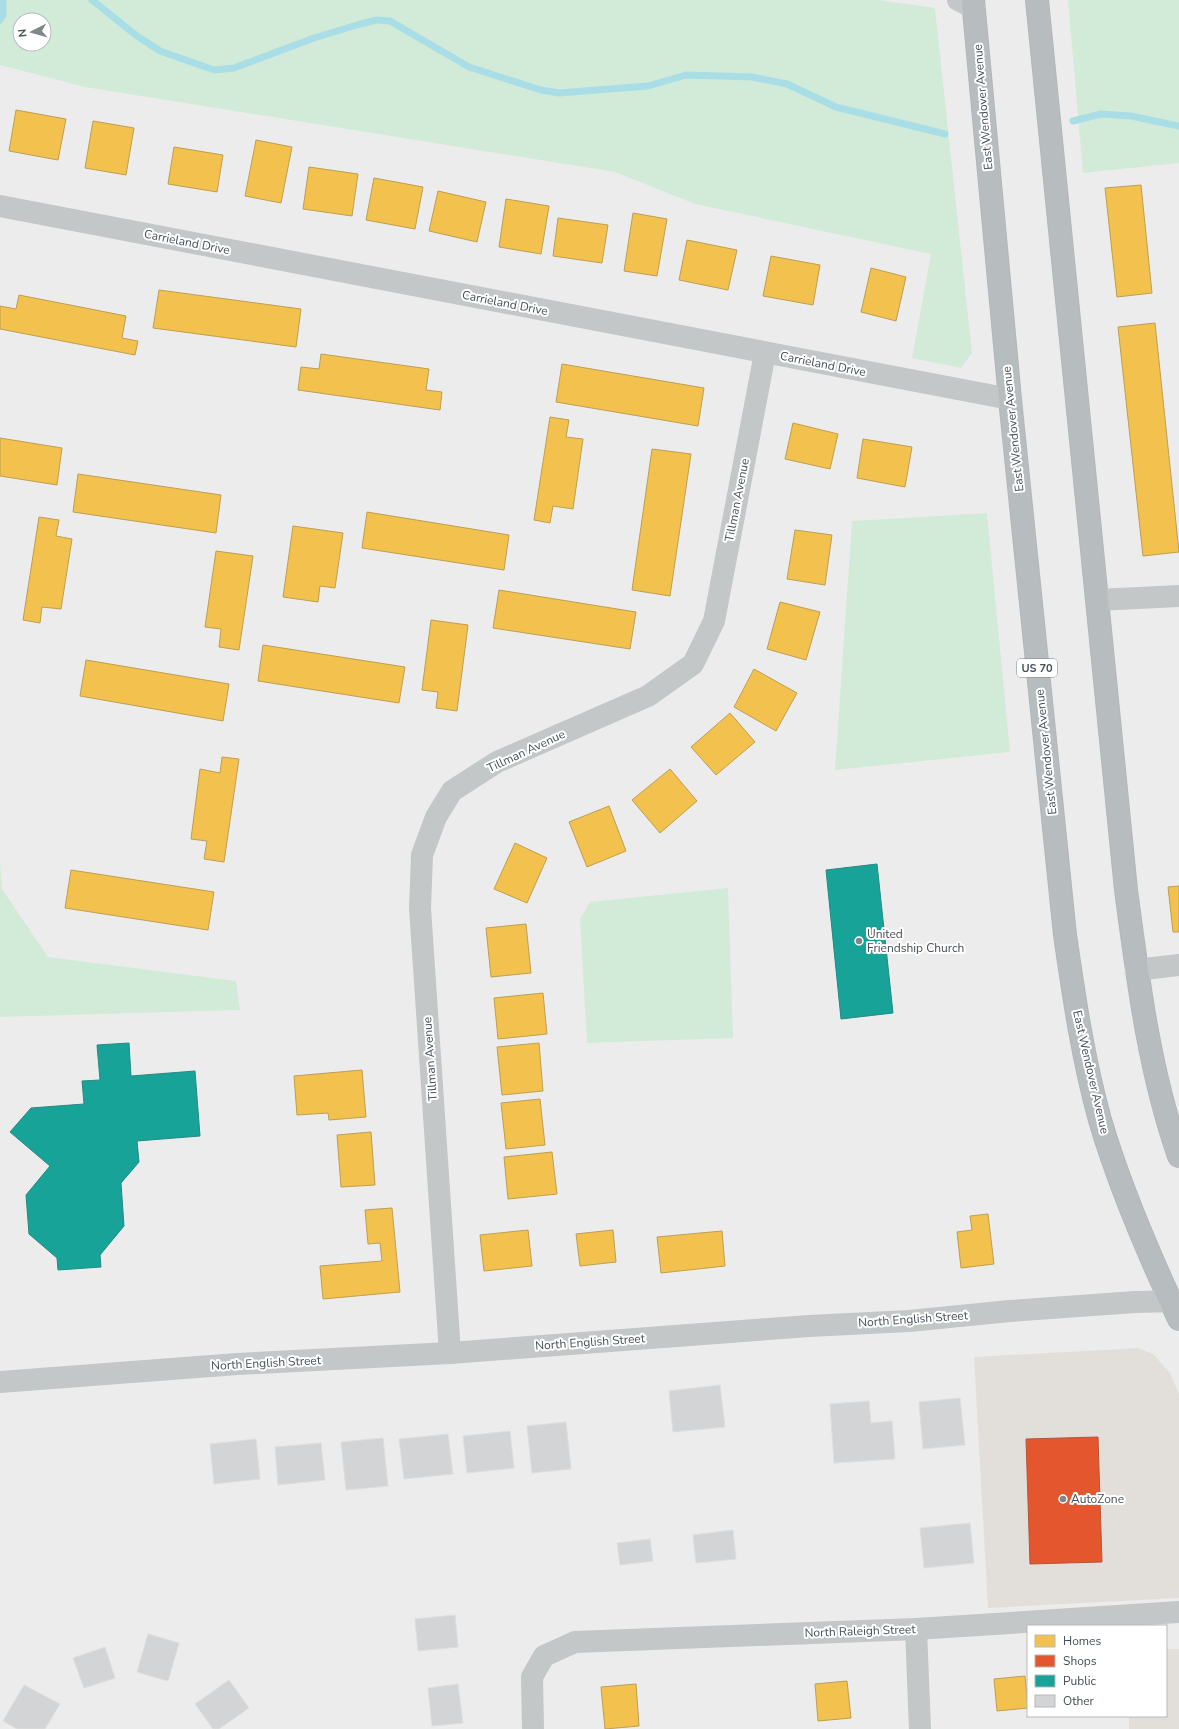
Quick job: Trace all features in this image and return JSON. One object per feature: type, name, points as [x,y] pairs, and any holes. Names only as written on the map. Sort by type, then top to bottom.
[{"type":"highway","points":[[1037,0],[1126,890],[1145,1029],[1160,1093],[1179,1156]]},
{"type":"highway","name":"East Wendover Avenue","points":[[968,3],[1065,936],[1075,1003],[1084,1056],[1100,1120],[1122,1184],[1176,1307]]},
{"type":"street","name":"Carrieland Drive","points":[[0,206],[1010,399]]},
{"type":"street","name":"Tillman Avenue","points":[[450,1353],[420,908],[422,855],[436,817],[452,791],[497,762],[648,696],[693,664],[714,621],[765,353]]},
{"type":"street","points":[[1097,600],[1179,596]]},
{"type":"street","points":[[1136,970],[1179,965]]},
{"type":"street","name":"North English Street","points":[[0,1382],[237,1364],[450,1353],[802,1327],[909,1321],[1010,1311],[1135,1302],[1176,1307]]},
{"type":"street","name":"North Raleigh Street","points":[[534,1729],[532,1677],[544,1656],[575,1642],[916,1628],[1179,1612]]},
{"type":"street","points":[[916,1628],[920,1729]]},
{"type":"shaded area","points":[[1138,1348],[1153,1354],[1170,1373],[1179,1394],[1179,1598],[988,1608],[974,1357]]},
{"type":"shaded area","points":[[1167,1649],[1179,1649],[1179,1729],[1129,1729],[1129,1717],[1167,1717]]},
{"type":"green space","points":[[0,0],[878,0],[935,8],[972,353],[961,368],[912,358],[931,254],[695,204],[615,172],[85,87],[0,65]]},
{"type":"green space","points":[[1068,0],[1179,0],[1179,163],[1083,173]]},
{"type":"green space","points":[[987,513],[1010,752],[835,770],[852,521]]},
{"type":"green space","points":[[0,862],[2,889],[48,957],[236,981],[240,1010],[0,1017]]},
{"type":"green space","points":[[728,888],[733,1038],[587,1043],[580,919],[590,902]]},
{"type":"building: Homes","points":[[16,110],[66,119],[58,160],[9,151]]},
{"type":"building: Homes","points":[[93,121],[134,128],[126,175],[85,168]]},
{"type":"building: Homes","points":[[256,140],[292,147],[281,203],[245,196]]},
{"type":"building: Homes","points":[[174,147],[223,155],[217,192],[168,184]]},
{"type":"building: Homes","points":[[309,167],[358,174],[352,216],[303,209]]},
{"type":"building: Homes","points":[[374,178],[423,187],[415,229],[366,220]]},
{"type":"building: Homes","points":[[1141,185],[1152,293],[1117,297],[1105,188]]},
{"type":"building: Homes","points":[[438,191],[486,202],[477,242],[429,231]]},
{"type":"building: Homes","points":[[506,199],[549,206],[541,254],[499,247]]},
{"type":"building: Homes","points":[[633,213],[667,219],[657,276],[624,271]]},
{"type":"building: Homes","points":[[558,218],[608,225],[602,263],[553,256]]},
{"type":"building: Homes","points":[[687,240],[737,250],[728,290],[679,280]]},
{"type":"building: Homes","points":[[771,256],[820,265],[813,305],[763,296]]},
{"type":"building: Homes","points":[[871,268],[906,277],[896,321],[861,312]]},
{"type":"building: Homes","points":[[159,290],[301,309],[296,347],[153,328]]},
{"type":"building: Homes","points":[[19,295],[126,316],[122,338],[138,341],[135,355],[0,329],[0,306],[16,309]]},
{"type":"building: Homes","points":[[1155,323],[1179,552],[1143,556],[1118,327]]},
{"type":"building: Homes","points":[[321,354],[429,369],[426,390],[442,392],[440,410],[298,390],[301,367],[319,369]]},
{"type":"building: Homes","points":[[562,364],[704,388],[698,426],[556,402]]},
{"type":"building: Homes","points":[[550,417],[569,420],[566,437],[583,439],[573,509],[553,506],[550,523],[534,520]]},
{"type":"building: Homes","points":[[793,423],[838,434],[830,469],[785,459]]},
{"type":"building: Homes","points":[[0,438],[62,448],[57,485],[0,476]]},
{"type":"building: Homes","points":[[863,439],[912,447],[905,487],[857,478]]},
{"type":"building: Homes","points":[[652,449],[691,454],[670,596],[632,590]]},
{"type":"building: Homes","points":[[78,474],[221,495],[216,533],[73,512]]},
{"type":"building: Homes","points":[[367,512],[509,535],[504,570],[362,548]]},
{"type":"building: Homes","points":[[39,517],[59,520],[56,536],[72,539],[61,609],[42,607],[40,623],[23,620]]},
{"type":"building: Homes","points":[[293,526],[343,533],[335,588],[320,586],[318,602],[283,597]]},
{"type":"building: Homes","points":[[795,530],[832,535],[825,585],[787,579]]},
{"type":"building: Homes","points":[[216,551],[253,556],[239,650],[219,647],[221,629],[205,627]]},
{"type":"building: Homes","points":[[499,590],[636,612],[630,649],[493,628]]},
{"type":"building: Homes","points":[[780,602],[820,612],[806,660],[767,649]]},
{"type":"building: Homes","points":[[431,620],[468,625],[457,711],[436,708],[438,692],[422,690]]},
{"type":"building: Homes","points":[[263,645],[405,667],[399,703],[258,681]]},
{"type":"building: Homes","points":[[86,660],[229,684],[223,721],[80,696]]},
{"type":"building: Homes","points":[[754,669],[797,693],[776,731],[734,707]]},
{"type":"building: Homes","points":[[730,713],[755,742],[716,775],[691,747]]},
{"type":"building: Homes","points":[[222,757],[239,759],[224,862],[204,859],[207,841],[191,839],[200,769],[220,773]]},
{"type":"building: Homes","points":[[670,769],[697,801],[660,833],[632,800]]},
{"type":"building: Homes","points":[[609,806],[626,851],[587,867],[569,822]]},
{"type":"building: Homes","points":[[515,843],[547,858],[527,903],[494,889]]},
{"type":"building: Homes","points":[[71,870],[214,892],[208,930],[65,908]]},
{"type":"building: Homes","points":[[1179,886],[1179,932],[1173,932],[1168,887]]},
{"type":"building: Homes","points":[[526,924],[531,973],[491,977],[486,928]]},
{"type":"building: Homes","points":[[543,993],[547,1034],[498,1039],[494,998]]},
{"type":"building: Homes","points":[[539,1043],[543,1091],[502,1095],[497,1047]]},
{"type":"building: Homes","points":[[362,1070],[366,1117],[329,1120],[328,1113],[297,1115],[294,1076]]},
{"type":"building: Homes","points":[[540,1099],[545,1145],[506,1149],[501,1103]]},
{"type":"building: Homes","points":[[371,1132],[375,1185],[341,1187],[337,1135]]},
{"type":"building: Homes","points":[[552,1152],[557,1194],[508,1199],[504,1157]]},
{"type":"building: Homes","points":[[392,1208],[400,1292],[323,1299],[320,1266],[382,1261],[380,1243],[368,1244],[365,1210]]},
{"type":"building: Homes","points":[[988,1214],[994,1264],[961,1268],[957,1232],[972,1230],[970,1216]]},
{"type":"building: Homes","points":[[528,1230],[532,1266],[484,1271],[480,1235]]},
{"type":"building: Homes","points":[[613,1230],[616,1262],[580,1266],[576,1234]]},
{"type":"building: Homes","points":[[722,1231],[725,1266],[661,1273],[657,1237]]},
{"type":"building: Homes","points":[[1025,1676],[1027,1708],[997,1711],[994,1679]]},
{"type":"building: Homes","points":[[847,1681],[851,1718],[818,1721],[815,1684]]},
{"type":"building: Homes","points":[[636,1684],[639,1726],[605,1729],[601,1687]]},
{"type":"building: Shops","points":[[1098,1437],[1102,1562],[1030,1564],[1026,1439]]},
{"type":"building: Public","name":"United Friendship Church","points":[[877,864],[893,1013],[841,1019],[826,870]]},
{"type":"building: Public","points":[[129,1043],[131,1076],[195,1071],[200,1136],[137,1141],[139,1162],[121,1183],[124,1226],[100,1255],[101,1267],[58,1270],[57,1258],[29,1234],[26,1195],[50,1166],[10,1132],[31,1108],[84,1104],[82,1081],[100,1080],[97,1045]]},
{"type":"building: Other","points":[[720,1385],[725,1427],[673,1432],[669,1391]]},
{"type":"building: Other","points":[[960,1398],[965,1445],[923,1449],[919,1402]]},
{"type":"building: Other","points":[[869,1401],[871,1423],[892,1421],[895,1459],[834,1463],[830,1404]]},
{"type":"building: Other","points":[[566,1422],[571,1469],[532,1473],[527,1426]]},
{"type":"building: Other","points":[[510,1431],[514,1468],[467,1473],[463,1436]]},
{"type":"building: Other","points":[[448,1434],[453,1474],[404,1479],[399,1439]]},
{"type":"building: Other","points":[[383,1438],[388,1486],[346,1490],[341,1442]]},
{"type":"building: Other","points":[[256,1439],[260,1479],[214,1484],[210,1444]]},
{"type":"building: Other","points":[[321,1443],[325,1480],[278,1485],[275,1447]]},
{"type":"building: Other","points":[[970,1523],[974,1563],[924,1568],[920,1528]]},
{"type":"building: Other","points":[[733,1530],[736,1559],[696,1563],[693,1535]]},
{"type":"building: Other","points":[[650,1539],[653,1561],[620,1565],[617,1543]]},
{"type":"building: Other","points":[[455,1615],[458,1647],[418,1651],[415,1619]]},
{"type":"building: Other","points":[[148,1634],[179,1643],[168,1681],[137,1672]]},
{"type":"building: Other","points":[[105,1647],[115,1678],[84,1688],[73,1658]]},
{"type":"building: Other","points":[[229,1680],[249,1708],[219,1729],[213,1729],[195,1704]]},
{"type":"building: Other","points":[[458,1684],[463,1723],[432,1726],[428,1688]]},
{"type":"building: Other","points":[[24,1685],[60,1704],[45,1729],[17,1729],[3,1721]]},
{"type":"waterway","points":[[0,20],[3,15],[3,0]]},
{"type":"waterway","points":[[92,0],[137,36],[160,51],[214,70],[234,68],[314,38],[360,24],[377,20],[390,21],[469,67],[541,90],[559,93],[648,86],[686,75],[752,77],[787,84],[836,107],[945,134]]},
{"type":"waterway","points":[[1073,121],[1101,114],[1131,116],[1179,126]]},
{"type":"place","name":"United Friendship Church","points":[[859,941]]},
{"type":"place","name":"AutoZone","points":[[1063,1499]]}]
